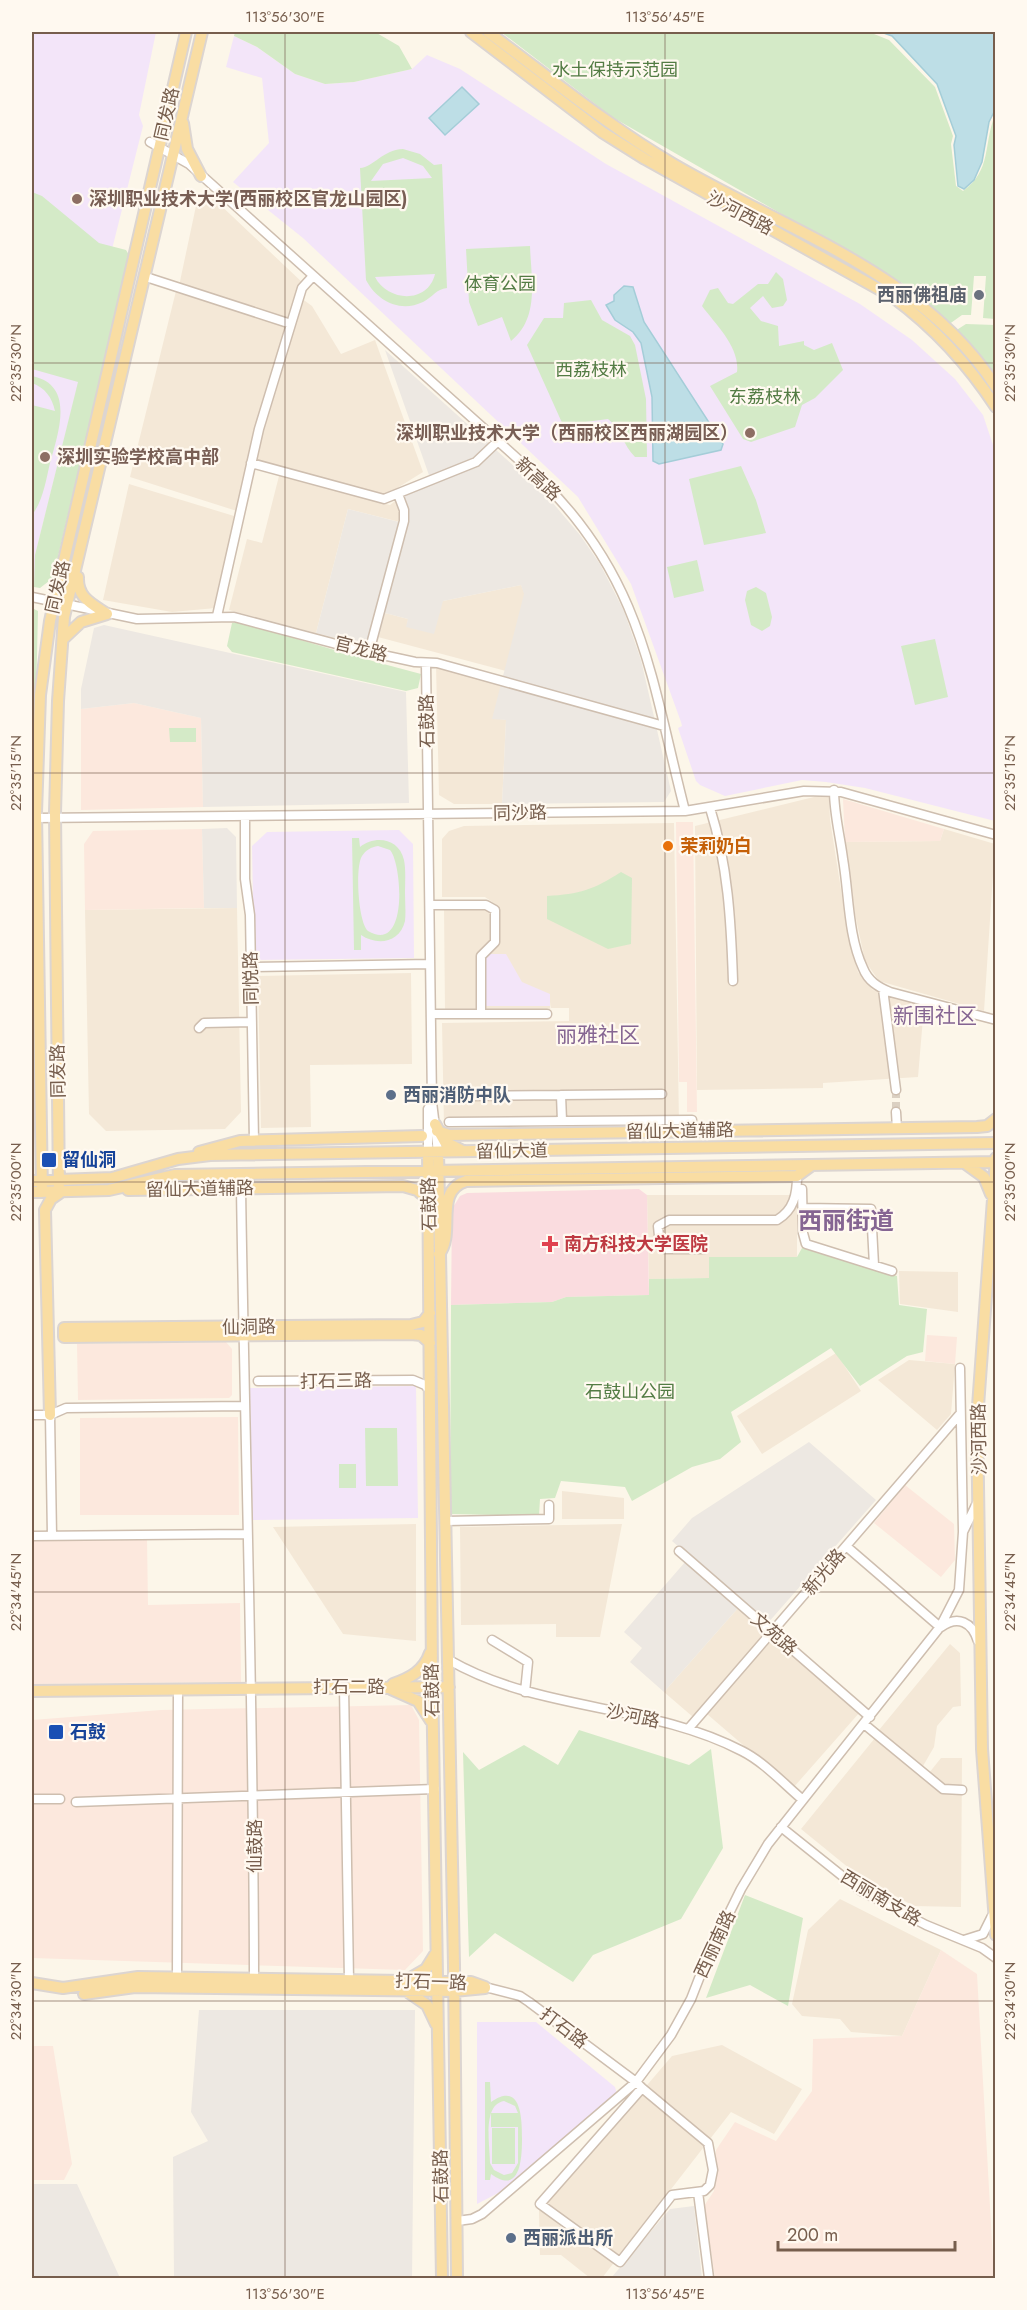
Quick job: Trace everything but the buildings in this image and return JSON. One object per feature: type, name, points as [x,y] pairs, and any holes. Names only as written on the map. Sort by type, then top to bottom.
[{"type":"main road","name":"同发路","points":[[36,1189],[36,818],[41,677],[54,603],[186,32]]},
{"type":"main road","name":"同发路","points":[[60,1188],[55,818],[58,701],[67,606],[202,32]]},
{"type":"main road","name":"沙河西路","points":[[471,32],[624,146],[681,181],[893,297],[927,324],[954,351],[996,407]]},
{"type":"main road","name":"沙河西路","points":[[489,32],[609,123],[651,150],[900,289],[951,332],[996,387]]},
{"type":"main road","points":[[184,107],[185,140],[201,176]]},
{"type":"main road","points":[[80,557],[78,586],[81,594],[107,614]]},
{"type":"main road","points":[[63,642],[76,625],[107,614]]},
{"type":"main road","name":"留仙大道辅路","points":[[433,1127],[449,1135],[897,1129],[982,1127],[996,1119]]},
{"type":"main road","points":[[398,1153],[413,1146],[433,1127],[450,1146],[467,1152]]},
{"type":"main road","points":[[923,1128],[961,1144]]},
{"type":"main road","points":[[529,1151],[562,1133]]},
{"type":"main road","name":"留仙大道辅路","points":[[178,1159],[222,1144],[422,1136]]},
{"type":"main road","points":[[314,1140],[353,1153]]},
{"type":"main road","name":"留仙大道","points":[[60,1188],[118,1177],[178,1159],[210,1155],[996,1143]]},
{"type":"main road","name":"石鼓路","points":[[433,1152],[434,1203],[439,1254],[449,1660],[458,2278]]},
{"type":"main road","name":"沙河西路","points":[[995,1161],[978,1391],[982,1749],[996,1935]]},
{"type":"main road","name":"留仙大道","points":[[36,1189],[99,1191],[126,1187],[165,1175],[995,1161]]},
{"type":"main road","points":[[960,1162],[972,1166],[981,1173],[990,1188],[993,1201]]},
{"type":"main road","points":[[439,1254],[446,1245],[447,1202],[454,1186],[466,1181],[797,1176],[812,1165]]},
{"type":"main road","points":[[434,1203],[450,1181],[470,1171]]},
{"type":"main road","points":[[508,1171],[536,1180]]},
{"type":"main road","points":[[396,1172],[409,1175],[417,1180],[434,1203]]},
{"type":"main road","points":[[301,1187],[350,1173]]},
{"type":"main road","points":[[301,1187],[403,1186],[417,1190],[434,1203]]},
{"type":"main road","name":"留仙大道辅路","points":[[99,1191],[301,1187]]},
{"type":"main road","points":[[45,1210],[60,1188]]},
{"type":"main road","points":[[36,1189],[45,1210],[50,1415]]},
{"type":"main road","name":"石鼓路","points":[[434,1203],[430,1313],[432,1687],[442,2278]]},
{"type":"main road","name":"仙洞路","points":[[64,1333],[243,1331],[411,1325],[423,1322],[430,1313]]},
{"type":"main road","name":"仙洞路","points":[[243,1331],[411,1334],[421,1335],[430,1342]]},
{"type":"main road","points":[[385,1687],[409,1678],[421,1669],[429,1658],[432,1644]]},
{"type":"main road","points":[[385,1687],[418,1701],[427,1711],[433,1729]]},
{"type":"main road","name":"打石二路","points":[[32,1691],[449,1687]]},
{"type":"main road","points":[[437,1947],[434,1960],[426,1969],[400,1986],[427,2005],[435,2022],[438,2039]]},
{"type":"main road","name":"打石一路","points":[[32,1983],[63,1988],[138,1977],[254,1985],[349,1980],[400,1986]]},
{"type":"main road","name":"打石一路","points":[[32,1989],[63,1994],[135,1987],[254,1985],[485,1988]]},
{"type":"street","name":"新高路","points":[[150,142],[172,153],[201,176],[564,503],[606,561],[630,608],[643,641],[685,811]]},
{"type":"street","points":[[217,616],[259,429],[303,288],[313,276]]},
{"type":"street","points":[[146,277],[291,324]]},
{"type":"street","points":[[251,464],[384,499],[476,462],[497,442]]},
{"type":"street","points":[[369,652],[404,521],[404,510],[398,494]]},
{"type":"street","name":"官龙路","points":[[32,597],[107,614],[150,620],[234,617],[369,652],[437,663],[664,726]]},
{"type":"street","name":"石鼓路","points":[[426,663],[433,1152]]},
{"type":"street","points":[[834,790],[835,819],[860,962],[872,982],[883,989],[996,1020]]},
{"type":"street","name":"同沙路","points":[[36,818],[685,811],[804,791],[834,790],[996,836]]},
{"type":"street","points":[[710,808],[722,848],[729,893],[733,981]]},
{"type":"street","name":"同悦路","points":[[245,816],[245,879],[250,915],[254,1141]]},
{"type":"street","points":[[430,905],[486,905],[495,910],[495,942],[481,956],[481,1014]]},
{"type":"street","points":[[251,967],[430,964]]},
{"type":"street","points":[[883,989],[896,1090]]},
{"type":"street","points":[[431,1014],[547,1014]]},
{"type":"street","points":[[199,1028],[204,1023],[252,1022]]},
{"type":"street","points":[[464,1096],[662,1094]]},
{"type":"street","points":[[561,1095],[562,1121]]},
{"type":"street","points":[[896,1112],[897,1129]]},
{"type":"street","points":[[449,1122],[692,1120]]},
{"type":"street","points":[[704,1250],[665,1249],[658,1243],[658,1226],[669,1220],[777,1220],[790,1208],[798,1192],[797,1176]]},
{"type":"street","name":"仙鼓路","points":[[241,1188],[249,1688],[252,1702],[255,1796],[254,1985]]},
{"type":"street","points":[[802,1189],[803,1239],[806,1244],[892,1271]]},
{"type":"street","points":[[802,1208],[871,1209],[874,1265]]},
{"type":"street","points":[[414,1380],[424,1374],[431,1362]]},
{"type":"street","points":[[960,1368],[959,1414],[963,1532]]},
{"type":"street","points":[[414,1380],[425,1385],[431,1395]]},
{"type":"street","name":"打石三路","points":[[258,1381],[414,1380]]},
{"type":"street","points":[[32,1415],[50,1415],[66,1408],[244,1406]]},
{"type":"street","name":"新光路","points":[[689,1728],[959,1414]]},
{"type":"street","points":[[50,1415],[52,1536]]},
{"type":"street","name":"西丽南路","points":[[457,2221],[472,2219],[482,2214],[639,2085],[686,2008],[707,1958],[741,1889],[781,1827],[940,1627],[958,1590],[963,1532],[980,1497]]},
{"type":"street","points":[[445,1521],[549,1519],[549,1505]]},
{"type":"street","points":[[32,1536],[246,1534]]},
{"type":"street","points":[[846,1546],[940,1627],[952,1621],[969,1624],[975,1632],[981,1652]]},
{"type":"street","name":"文苑路","points":[[679,1551],[773,1633],[943,1789],[962,1790]]},
{"type":"street","points":[[492,1640],[528,1662],[525,1692]]},
{"type":"street","name":"沙河路","points":[[449,1660],[477,1676],[525,1692],[689,1728],[744,1752],[803,1800]]},
{"type":"street","points":[[344,1687],[349,1980]]},
{"type":"street","points":[[177,1979],[178,1689]]},
{"type":"street","points":[[76,1802],[435,1789]]},
{"type":"street","points":[[32,1799],[60,1798]]},
{"type":"street","name":"西丽南支路","points":[[781,1827],[861,1891],[926,1925],[994,1954]]},
{"type":"street","points":[[960,1940],[973,1939],[983,1934],[990,1924],[994,1910]]},
{"type":"street","name":"打石路","points":[[485,1988],[520,1996],[639,2085],[708,2143],[713,2176],[707,2188],[698,2192]]},
{"type":"street","points":[[639,2085],[540,2204],[620,2262],[672,2195],[698,2192],[709,2278]]},
{"type":"shaded area","name":"深圳职业技术大学(西丽校区官龙山园区)","points":[[32,32],[156,32],[139,115],[143,126],[35,555],[35,581],[32,597]]},
{"type":"shaded area","name":"深圳职业技术大学（西丽校区西丽湖园区）","points":[[234,36],[257,47],[295,74],[325,84],[354,82],[412,69],[427,55],[460,69],[606,164],[860,304],[912,340],[955,379],[983,415],[995,451],[995,821],[865,788],[826,782],[802,780],[725,796],[696,781],[678,728],[682,726],[681,722],[631,584],[578,497],[303,238],[233,182],[269,143],[262,78],[226,67]]},
{"type":"shaded area","points":[[206,197],[213,198],[304,284],[291,321],[179,286],[196,206]]},
{"type":"shaded area","points":[[176,291],[293,328],[301,298],[312,306],[341,354],[375,340],[423,472],[386,495],[256,460],[240,512],[130,477]]},
{"type":"shaded area","points":[[385,350],[546,495],[580,535],[600,564],[624,611],[641,660],[671,791],[664,802],[502,804],[506,720],[492,719],[524,594],[521,585],[443,601],[434,634],[406,627],[408,619],[385,613],[376,648],[316,633],[348,509],[407,524],[409,511],[403,495],[430,478]]},
{"type":"shaded area","points":[[279,476],[390,505],[403,495],[409,511],[408,524],[348,509],[316,633],[229,610],[247,539],[262,543]]},
{"type":"shaded area","points":[[129,484],[234,516],[216,608],[172,612],[103,600]]},
{"type":"shaded area","points":[[521,585],[525,594],[506,671],[378,637],[385,613],[408,619],[407,626],[443,601]]},
{"type":"shaded area","points":[[104,625],[406,692],[409,803],[203,807],[201,718],[134,703],[81,709],[81,689],[94,628]]},
{"type":"shaded area","points":[[436,665],[503,685],[493,718],[506,720],[502,804],[454,804],[439,795]]},
{"type":"shaded area","points":[[134,703],[201,718],[203,807],[81,810],[81,709]]},
{"type":"shaded area","points":[[818,796],[829,797],[830,820],[845,915],[858,972],[873,990],[924,1006],[918,1077],[823,1083],[823,1088],[697,1090],[695,826]]},
{"type":"shaded area","points":[[843,799],[944,829],[940,841],[845,842]]},
{"type":"shaded area","points":[[676,822],[693,822],[697,1112],[687,1112],[687,1082],[679,1082]]},
{"type":"shaded area","points":[[674,823],[679,1123],[444,1126],[442,1023],[569,1021],[569,1008],[551,1008],[551,1002],[550,1010],[445,1011],[444,907],[496,907],[498,944],[498,906],[485,897],[442,897],[442,839],[449,831],[464,826]]},
{"type":"shaded area","points":[[227,828],[236,837],[237,908],[204,908],[202,829]]},
{"type":"shaded area","points":[[202,829],[204,908],[85,910],[84,844],[93,831]]},
{"type":"shaded area","points":[[944,829],[995,844],[984,1011],[879,981],[865,961],[855,914],[845,842],[940,841]]},
{"type":"shaded area","points":[[399,830],[413,844],[414,958],[254,960],[252,846],[267,832]]},
{"type":"shaded area","points":[[237,908],[241,1112],[225,1129],[106,1131],[89,1114],[85,910]]},
{"type":"shaded area","points":[[485,954],[506,954],[522,982],[550,994],[550,1006],[485,1006]]},
{"type":"shaded area","points":[[411,973],[412,1064],[310,1065],[311,1127],[261,1128],[258,976]]},
{"type":"shaded area","name":"南方科技大学医院","points":[[639,1189],[647,1195],[649,1295],[566,1297],[552,1302],[451,1305],[452,1209],[460,1196],[467,1193]]},
{"type":"shaded area","points":[[647,1195],[797,1195],[797,1257],[709,1257],[709,1278],[649,1279]]},
{"type":"shaded area","points":[[899,1271],[958,1272],[958,1312],[900,1304]]},
{"type":"shaded area","points":[[927,1335],[957,1337],[955,1364],[925,1361]]},
{"type":"shaded area","points":[[226,1342],[232,1349],[232,1395],[229,1398],[78,1400],[77,1344]]},
{"type":"shaded area","points":[[836,1353],[861,1391],[762,1454],[737,1416]]},
{"type":"shaded area","points":[[909,1360],[955,1364],[951,1414],[937,1430],[878,1380]]},
{"type":"shaded area","points":[[416,1386],[418,1518],[252,1520],[250,1388]]},
{"type":"shaded area","points":[[238,1417],[239,1515],[80,1515],[80,1418]]},
{"type":"shaded area","points":[[809,1442],[876,1500],[767,1624],[672,1541],[692,1518]]},
{"type":"shaded area","points":[[905,1485],[954,1524],[955,1560],[941,1577],[874,1523]]},
{"type":"shaded area","points":[[562,1491],[624,1498],[624,1519],[562,1519]]},
{"type":"shaded area","points":[[416,1524],[416,1641],[343,1634],[273,1527]]},
{"type":"shaded area","points":[[622,1524],[600,1637],[556,1637],[556,1624],[461,1625],[460,1527]]},
{"type":"shaded area","points":[[147,1539],[148,1605],[240,1603],[241,1682],[32,1684],[32,1541]]},
{"type":"shaded area","points":[[686,1561],[739,1607],[664,1692],[630,1662],[642,1648],[624,1632]]},
{"type":"shaded area","points":[[739,1607],[768,1632],[693,1717],[664,1692]]},
{"type":"shaded area","points":[[774,1638],[860,1712],[793,1788],[707,1714]]},
{"type":"shaded area","points":[[950,1644],[960,1653],[961,1706],[953,1707],[937,1726],[934,1747],[923,1766],[879,1730]]},
{"type":"shaded area","points":[[411,1705],[419,1720],[423,1951],[405,1970],[32,1958],[32,1720],[161,1710]]},
{"type":"shaded area","points":[[875,1738],[925,1778],[941,1758],[962,1758],[961,1907],[914,1906],[860,1877],[801,1829]]},
{"type":"shaded area","points":[[840,1899],[941,1950],[902,2036],[851,2032],[840,2019],[802,2016],[792,2004],[808,1930]]},
{"type":"shaded area","points":[[941,1950],[977,1974],[994,2278],[715,2278],[704,2206],[714,2191],[716,2150],[735,2122],[776,2141],[812,2091],[813,2039],[902,2036]]},
{"type":"shaded area","points":[[199,2010],[415,2010],[412,2278],[174,2278],[173,2157],[208,2141],[191,2112]]},
{"type":"shaded area","points":[[477,2022],[536,2022],[615,2087],[617,2094],[502,2191],[477,2204]]},
{"type":"shaded area","points":[[722,2045],[802,2089],[774,2134],[731,2112],[602,2278],[590,2278],[561,2255],[540,2255],[539,2211],[672,2056]]},
{"type":"shaded area","points":[[32,2046],[53,2046],[72,2164],[64,2180],[32,2180]]},
{"type":"shaded area","points":[[32,2184],[77,2184],[120,2278],[32,2278]]},
{"type":"shaded area","points":[[694,2206],[702,2278],[611,2278],[670,2209]]},
{"type":"green space","points":[[235,32],[375,32],[399,46],[412,69],[354,82],[325,84],[295,74],[257,47],[234,36]]},
{"type":"green space","name":"水土保持示范园","points":[[501,32],[869,32],[889,40],[935,87],[953,136],[951,144],[956,186],[963,191],[972,183],[983,166],[995,115],[995,319],[983,318],[986,276],[974,276],[971,315],[962,315],[948,325],[902,283],[612,117]]},
{"type":"green space","points":[[403,149],[420,154],[434,165],[442,164],[447,288],[423,302],[406,306],[383,299],[376,294],[366,280],[360,168],[396,150]],"holes":[[[403,158],[423,166],[432,178],[371,181],[383,164]],[[435,274],[431,284],[424,291],[407,296],[389,291],[375,277]]]},
{"type":"green space","points":[[32,192],[42,196],[99,243],[126,250],[129,255],[53,578],[40,588],[34,587],[35,555],[78,382],[32,369]]},
{"type":"green space","name":"体育公园","points":[[530,246],[532,297],[530,309],[520,332],[511,341],[502,317],[478,326],[469,302],[466,249]]},
{"type":"green space","name":"东荔枝林","points":[[776,272],[783,279],[787,300],[783,306],[772,308],[763,296],[750,308],[761,321],[778,326],[779,346],[804,341],[804,345],[814,350],[832,343],[843,370],[815,398],[802,405],[795,427],[751,442],[743,439],[710,386],[737,372],[737,363],[731,345],[702,306],[710,290],[718,288],[728,303],[733,304],[758,284],[768,284]]},
{"type":"green space","name":"西荔枝林","points":[[591,300],[602,320],[630,336],[635,345],[646,399],[647,457],[635,457],[616,427],[608,419],[563,425],[527,345],[544,318],[563,318],[564,303]]},
{"type":"green space","points":[[966,324],[995,325],[995,377],[955,331]]},
{"type":"green space","points":[[32,376],[46,381],[54,389],[59,400],[60,412],[57,438],[44,490],[32,515],[32,405],[55,411],[47,394],[32,383]]},
{"type":"green space","points":[[741,466],[756,500],[766,533],[704,545],[689,479]]},
{"type":"green space","points":[[697,560],[704,591],[674,598],[667,567]]},
{"type":"green space","points":[[756,587],[766,593],[772,617],[770,626],[762,631],[751,625],[745,600],[747,591]]},
{"type":"green space","points":[[32,608],[38,611],[32,874]]},
{"type":"green space","points":[[238,622],[421,674],[418,688],[406,691],[232,652],[227,646],[232,623]]},
{"type":"green space","points":[[935,639],[948,697],[915,705],[901,646]]},
{"type":"green space","points":[[169,728],[196,728],[196,742],[170,742]]},
{"type":"green space","points":[[352,838],[359,838],[360,847],[372,841],[386,841],[397,847],[404,860],[405,921],[398,934],[387,940],[374,941],[361,935],[361,950],[354,950]],"holes":[[[378,846],[390,850],[397,872],[399,904],[396,919],[390,930],[381,935],[368,931],[365,926],[360,906],[359,871],[362,856],[369,849]]]},
{"type":"green space","points":[[621,872],[632,878],[631,944],[608,949],[547,919],[547,896],[586,890]]},
{"type":"green space","name":"石鼓山公园","points":[[802,1248],[897,1276],[899,1305],[927,1309],[923,1352],[907,1356],[860,1386],[831,1348],[731,1412],[741,1442],[720,1459],[692,1467],[632,1501],[625,1487],[561,1481],[555,1498],[540,1499],[539,1516],[450,1514],[451,1305],[552,1302],[566,1297],[649,1295],[649,1279],[709,1278],[709,1257],[797,1257]]},
{"type":"green space","points":[[365,1428],[397,1428],[398,1486],[366,1486]]},
{"type":"green space","points":[[339,1464],[356,1464],[356,1488],[339,1488]]},
{"type":"green space","points":[[579,1730],[689,1765],[711,1749],[723,1848],[681,1919],[593,1955],[573,1982],[495,1933],[469,1957],[463,1752],[479,1770],[524,1745],[558,1765]]},
{"type":"green space","points":[[745,1895],[803,1918],[788,2006],[750,1985],[706,1998]]},
{"type":"green space","points":[[485,2082],[490,2082],[491,2102],[508,2096],[518,2105],[522,2146],[520,2164],[514,2177],[501,2180],[491,2174],[490,2180],[485,2180]],"holes":[[[504,2101],[515,2106],[518,2113],[491,2113],[497,2104]],[[491,2114],[491,2127],[518,2127],[518,2163],[512,2173],[504,2175],[494,2170],[490,2163]]]},
{"type":"green space","points":[[492,2128],[515,2128],[515,2164],[492,2164]]},
{"type":"water","points":[[881,32],[995,32],[995,110],[989,122],[982,162],[974,180],[964,189],[958,186],[954,145],[956,136],[937,84],[892,36]]},
{"type":"water","points":[[462,87],[479,104],[445,135],[429,118]]},
{"type":"water","points":[[624,286],[633,287],[644,322],[723,444],[721,450],[659,464],[653,461],[652,397],[641,343],[633,332],[615,320],[606,305],[614,301],[614,295]]},
{"type":"tunnel","points":[[896,1090],[896,1112]]},
{"type":"place","name":"深圳职业技术大学(西丽校区官龙山园区)","points":[[77,199]]},
{"type":"place","name":"西丽佛祖庙","points":[[979,295]]},
{"type":"place","name":"深圳职业技术大学（西丽校区西丽湖园区）","points":[[750,433]]},
{"type":"place","name":"深圳实验学校高中部","points":[[45,457]]},
{"type":"place","name":"茉莉奶白","points":[[668,846]]},
{"type":"place","name":"西丽消防中队","points":[[391,1095]]},
{"type":"place","name":"留仙洞","points":[[49,1160]]},
{"type":"place","name":"南方科技大学医院","points":[[550,1244]]},
{"type":"place","name":"石鼓","points":[[56,1732]]},
{"type":"place","name":"西丽派出所","points":[[511,2238]]},
{"type":"district","name":"新围社区","points":[[935,1016]]},
{"type":"district","name":"丽雅社区","points":[[598,1035]]},
{"type":"district","name":"西丽街道","points":[[846,1221]]}]
